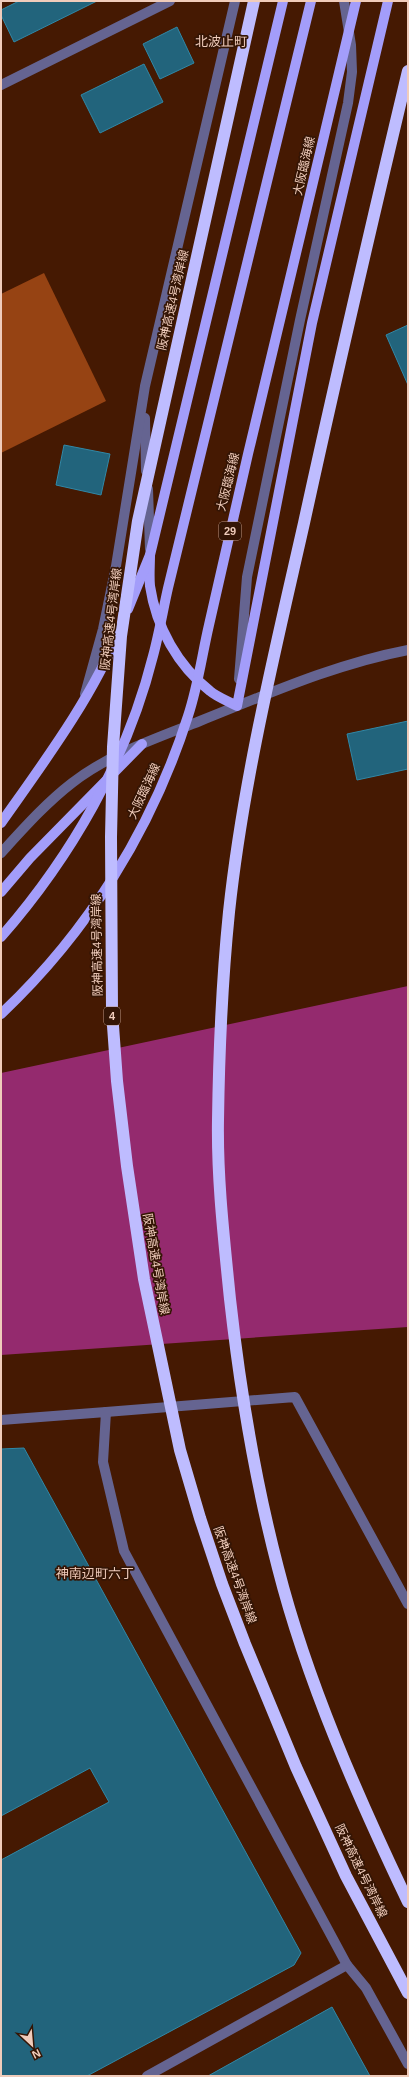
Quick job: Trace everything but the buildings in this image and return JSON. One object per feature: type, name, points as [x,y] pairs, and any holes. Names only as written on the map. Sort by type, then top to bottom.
[{"type":"highway","name":"阪神高速4号湾岸線","points":[[254,1],[138,521],[121,636],[113,747],[111,845],[112,1005],[116,1074],[127,1166],[145,1287],[180,1450],[200,1518],[245,1644],[296,1767],[346,1876],[408,1993]]},
{"type":"highway","points":[[408,72],[345,336],[262,712],[238,846],[230,911],[224,978],[218,1124],[220,1197],[239,1378],[258,1479],[278,1571],[310,1671],[362,1802],[408,1902]]},
{"type":"main road","points":[[1,823],[50,754],[114,644],[150,555],[283,1]]},
{"type":"main road","points":[[1,937],[26,908],[68,850],[103,788],[131,724],[153,657],[172,572],[311,1]]},
{"type":"main road","name":"大阪臨海線","points":[[1,1014],[50,964],[80,926],[108,886],[136,839],[155,802],[176,752],[189,713],[230,529],[356,1]]},
{"type":"main road","points":[[150,555],[150,585],[157,617],[171,646],[188,670],[210,692],[237,706],[312,323],[388,1]]},
{"type":"main road","points":[[1,892],[30,858],[142,744]]},
{"type":"street","points":[[1,85],[170,1]]},
{"type":"street","points":[[85,696],[103,629],[116,566],[145,386],[235,1]]},
{"type":"street","points":[[237,706],[247,577],[348,103],[352,72],[351,45],[345,19],[344,1]]},
{"type":"street","points":[[145,386],[145,446],[150,555]]},
{"type":"street","points":[[1,853],[72,783],[98,765],[142,744],[274,690],[333,670],[408,650]]},
{"type":"street","points":[[1,1420],[295,1397],[408,1604]]},
{"type":"street","points":[[106,1412],[102,1462],[124,1551],[347,1965],[366,1988],[408,2064]]},
{"type":"street","points":[[147,2076],[347,1965]]},
{"type":"shaded area","points":[[44,273],[106,401],[1,453],[1,294]]},
{"type":"shaded area","points":[[408,986],[408,1327],[1,1355],[1,1073]]},
{"type":"district","name":"北波止町","points":[[221,41]]},
{"type":"district","name":"神南辺町六丁","points":[[95,1573]]}]
